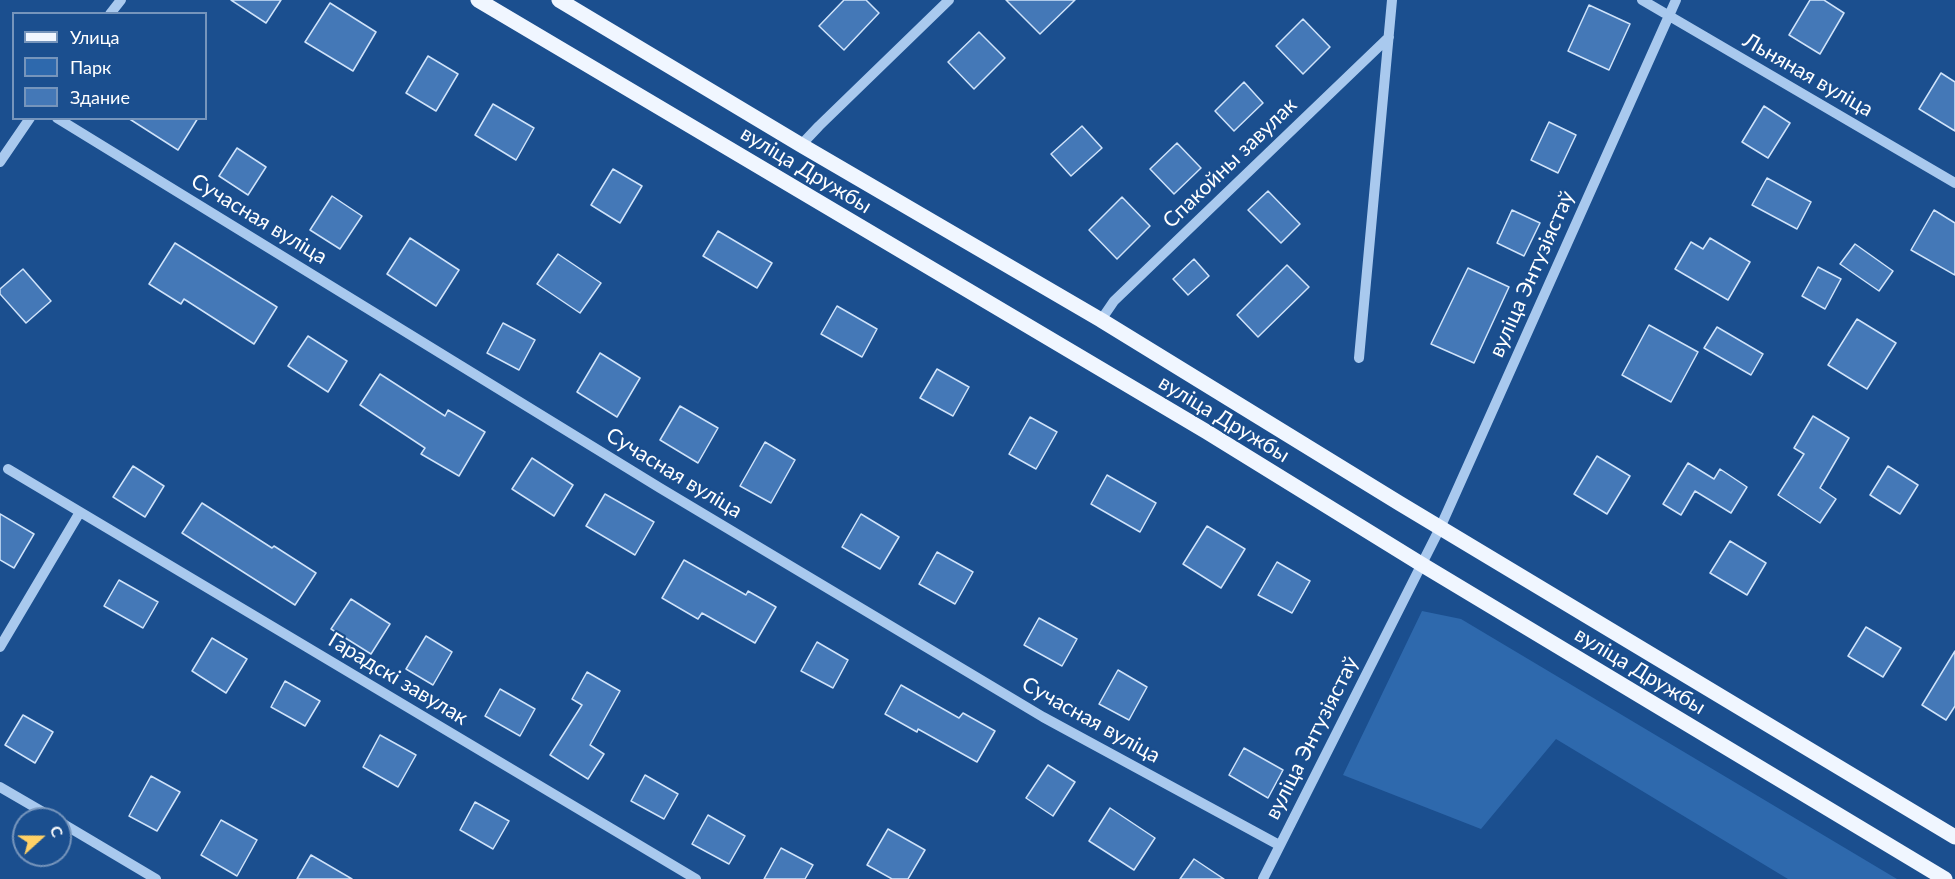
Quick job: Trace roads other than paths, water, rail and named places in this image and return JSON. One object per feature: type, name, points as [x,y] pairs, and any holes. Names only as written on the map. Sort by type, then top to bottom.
[{"type":"main road","name":"вуліца Дружбы","points":[[478,0],[1207,432],[1421,564],[1946,879]]},
{"type":"main road","name":"вуліца Дружбы","points":[[559,0],[801,145],[1101,320],[1440,528],[1955,837]]},
{"type":"street","points":[[112,12],[121,0]]},
{"type":"street","points":[[801,145],[950,0]]},
{"type":"street","points":[[1359,358],[1392,0]]},
{"type":"street","name":"Льняная вуліца","points":[[1642,0],[1955,183]]},
{"type":"street","name":"вуліца Энтузіястаў","points":[[1263,879],[1440,528],[1676,0]]},
{"type":"street","name":"Спакойны завулак","points":[[1101,320],[1114,301],[1389,37]]},
{"type":"street","points":[[0,162],[29,120]]},
{"type":"street","name":"Сучасная вуліца","points":[[60,120],[650,482],[1033,711],[1279,845]]},
{"type":"street","name":"Гарадскі завулак","points":[[8,469],[696,879]]},
{"type":"street","points":[[0,647],[80,512]]},
{"type":"street","points":[[0,787],[34,807]]},
{"type":"street","points":[[72,829],[156,879]]}]
